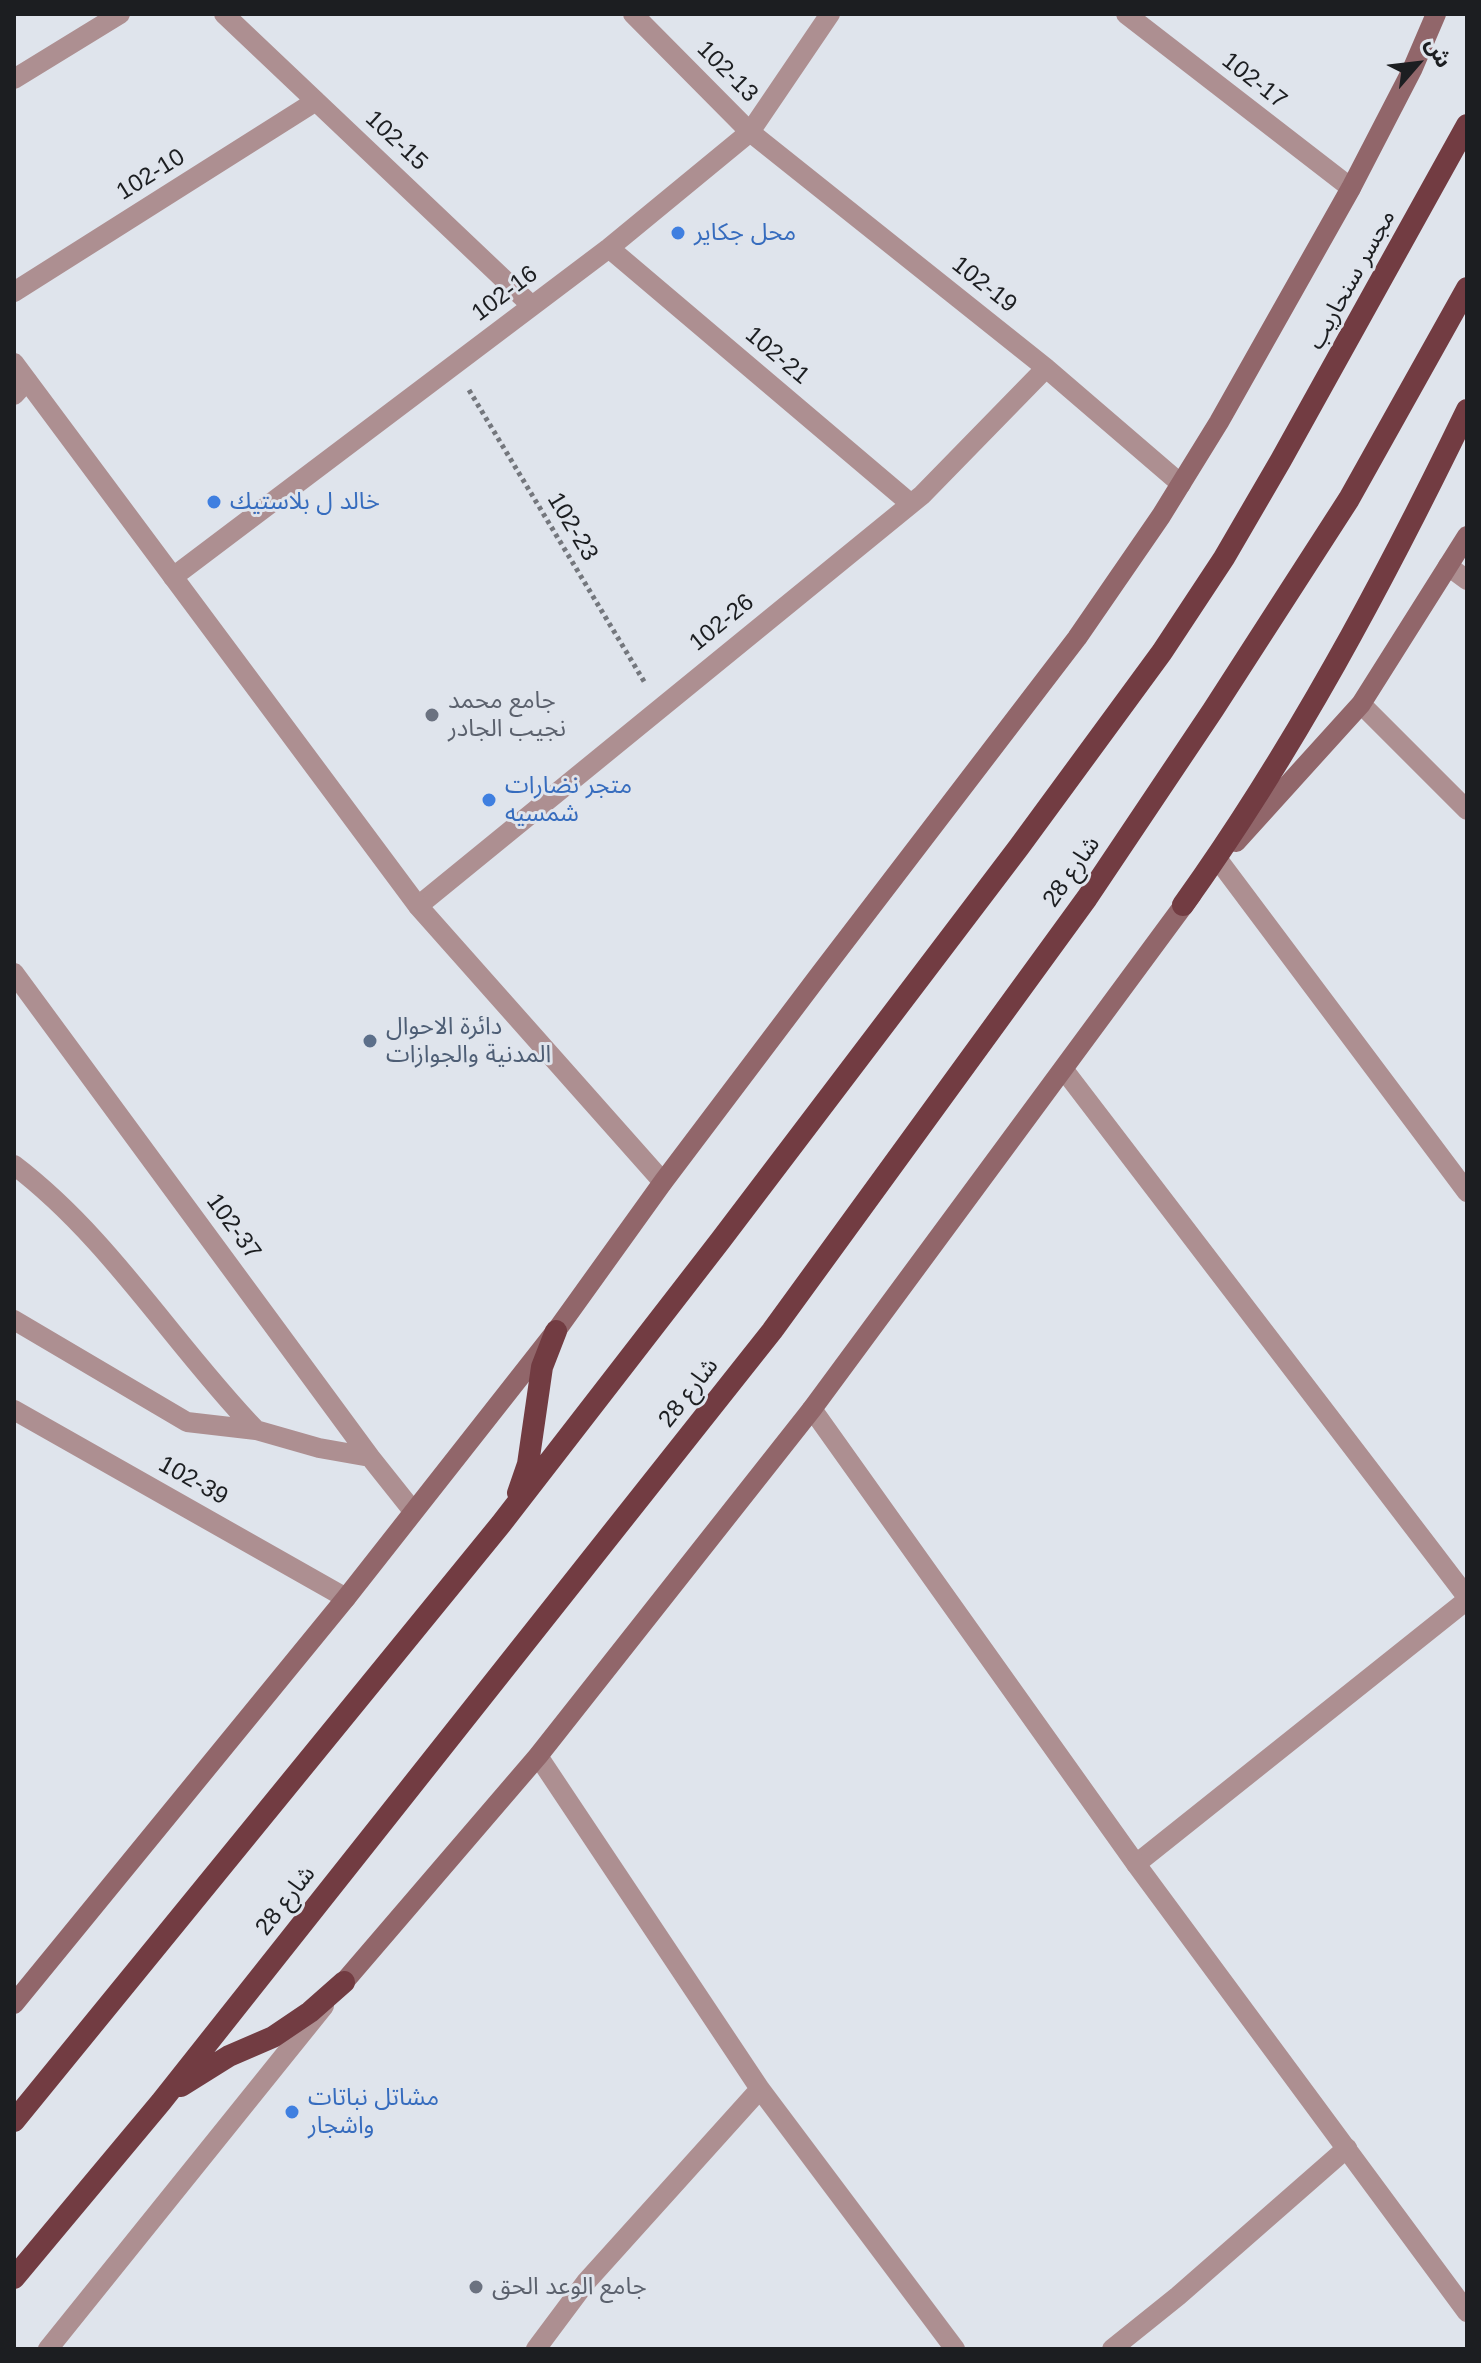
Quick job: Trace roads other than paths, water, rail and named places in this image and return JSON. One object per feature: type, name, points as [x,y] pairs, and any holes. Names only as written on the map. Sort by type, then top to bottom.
[{"type":"highway","name":"مجسر سنحاريب","points":[[501,1524],[759,1190],[1153,664],[1224,558],[1467,125]]},
{"type":"highway","name":"شارع 28","points":[[14,2278],[161,2102],[772,1331],[1087,898],[1245,661],[1349,499],[1467,288]]},
{"type":"highway","points":[[1183,905],[1267,776],[1356,629],[1467,410]]},
{"type":"highway","points":[[14,2121],[501,1524],[517,1496],[528,1464],[542,1367],[556,1331]]},
{"type":"highway","points":[[161,2102],[190,2079],[229,2056],[273,2037],[310,2012],[344,1982]]},
{"type":"main road","points":[[14,2004],[346,1598],[556,1331],[663,1182],[1077,638],[1219,422],[1351,188],[1412,70],[1436,14]]},
{"type":"main road","points":[[344,1982],[538,1756],[812,1409],[1183,905],[1361,704],[1467,536]]},
{"type":"street","points":[[14,79],[120,14]]},
{"type":"street","name":"102-15","points":[[224,14],[532,306]]},
{"type":"street","name":"102-13","points":[[633,14],[750,132]]},
{"type":"street","name":"102-16","points":[[173,577],[609,248],[750,132],[830,14]]},
{"type":"street","name":"102-17","points":[[1126,14],[1351,188]]},
{"type":"street","name":"102-10","points":[[14,292],[316,101]]},
{"type":"street","name":"102-19","points":[[750,132],[1046,368],[1181,484]]},
{"type":"street","name":"102-21","points":[[609,248],[911,504]]},
{"type":"street","points":[[14,363],[21,388],[173,577],[418,906],[663,1182]]},
{"type":"street","name":"102-26","points":[[418,906],[911,504],[1046,368]]},
{"type":"street","points":[[1448,566],[1467,580]]},
{"type":"street","points":[[1361,704],[1467,810]]},
{"type":"street","points":[[1219,861],[1467,1192]]},
{"type":"street","name":"102-37","points":[[14,973],[413,1511]]},
{"type":"street","points":[[1064,1070],[1467,1599],[1136,1864]]},
{"type":"street","points":[[14,1165],[96,1238],[222,1395],[256,1430]]},
{"type":"street","points":[[14,1320],[187,1422],[256,1430],[319,1448],[370,1457]]},
{"type":"street","points":[[812,1409],[1136,1864],[1467,2312]]},
{"type":"street","name":"102-39","points":[[14,1410],[346,1598]]},
{"type":"street","points":[[538,1756],[760,2089],[955,2349]]},
{"type":"street","points":[[48,2349],[344,1982]]},
{"type":"street","points":[[536,2349],[586,2282],[760,2089]]},
{"type":"street","points":[[1112,2349],[1178,2296],[1347,2148]]},
{"type":"place","name":"محل جكاير","points":[[678,233]]},
{"type":"place","name":"خالد ل بلاستيك","points":[[214,502]]},
{"type":"place","name":"جامع محمد نجيب الجادر","points":[[432,715]]},
{"type":"place","name":"متجر نضارات شمسيه","points":[[489,800]]},
{"type":"place","name":"دائرة الاحوال المدنية والجوازات","points":[[370,1041]]},
{"type":"place","name":"مشاتل نباتات واشجار","points":[[292,2112]]},
{"type":"place","name":"جامع الوعد الحق","points":[[476,2287]]}]
